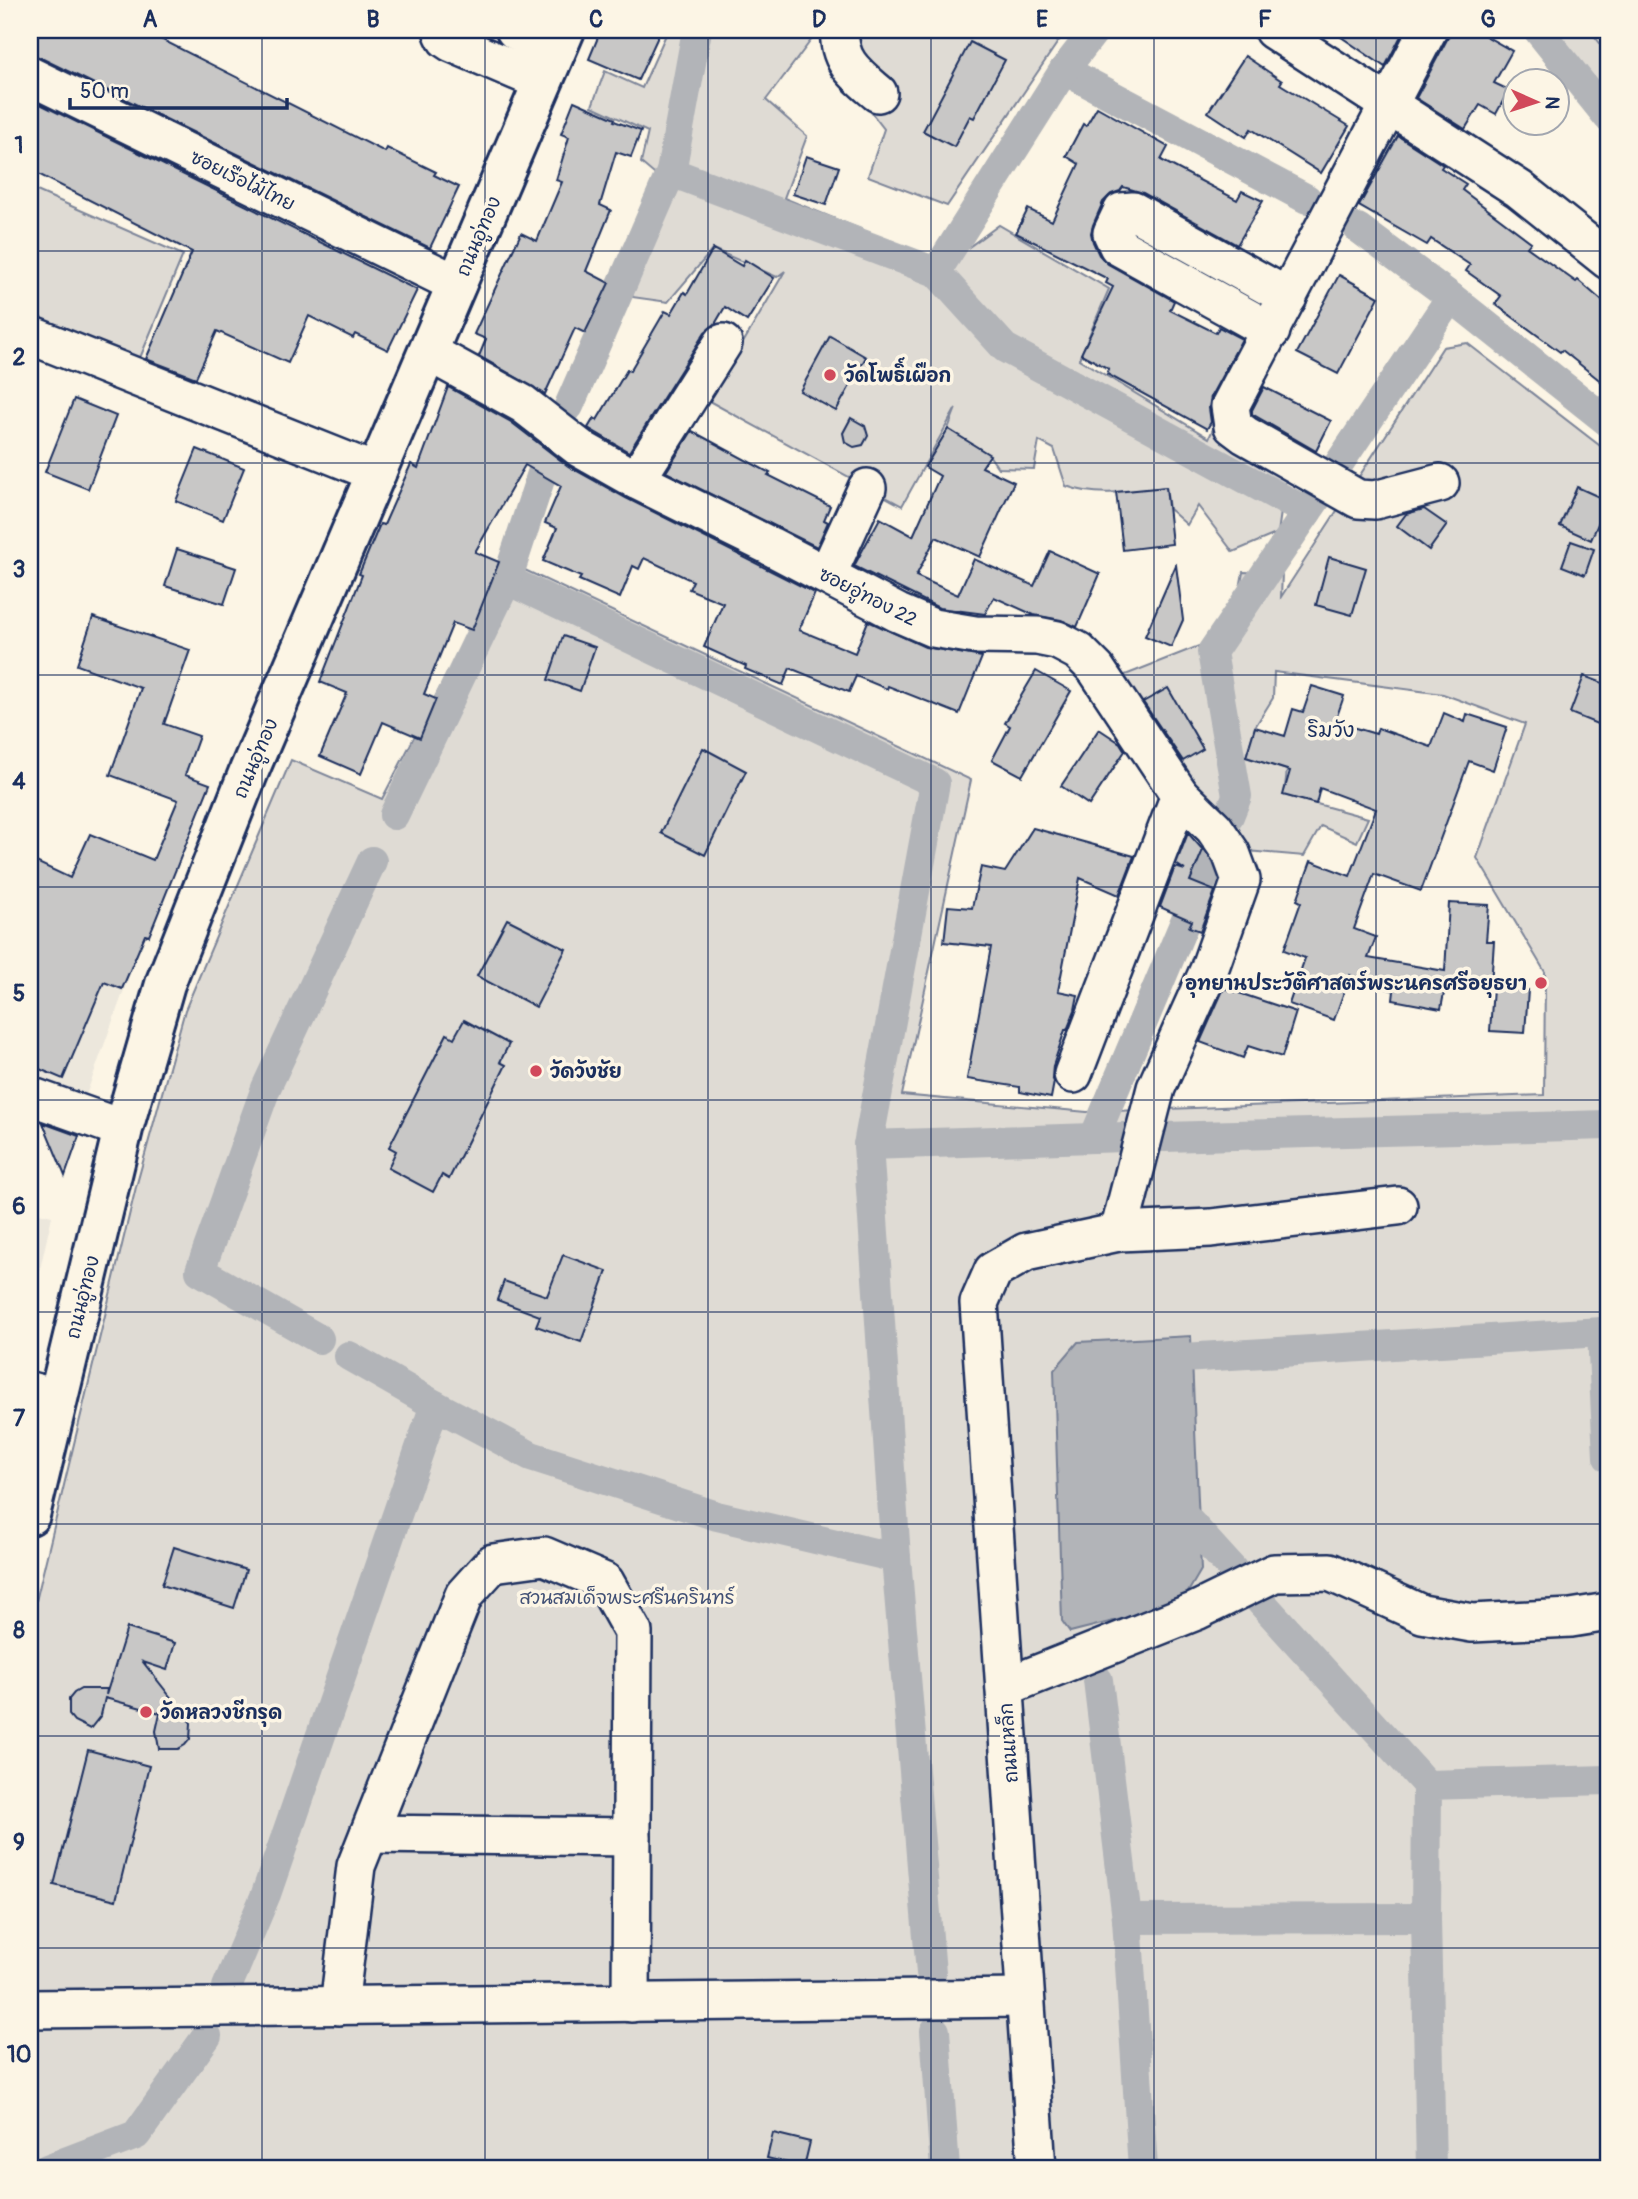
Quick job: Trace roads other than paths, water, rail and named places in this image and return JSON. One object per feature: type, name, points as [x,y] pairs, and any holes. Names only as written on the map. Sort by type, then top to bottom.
[{"type":"main road","name":"ถนนอู่ทอง","points":[[30,1515],[44,1394],[164,984],[249,771],[555,54]]},
{"type":"street","points":[[444,30],[446,39],[452,43],[555,54]]},
{"type":"street","points":[[515,30],[555,54]]},
{"type":"street","points":[[839,30],[840,46],[849,67],[878,93]]},
{"type":"street","points":[[1273,30],[1519,189],[1608,260]]},
{"type":"street","points":[[1428,30],[1230,406],[1233,426],[1358,499],[1374,500],[1440,483]]},
{"type":"street","name":"ซอยเรือไม้ไทย","points":[[30,76],[457,284]]},
{"type":"street","points":[[1271,331],[1118,246],[1112,233],[1122,212],[1133,211],[1288,297]]},
{"type":"street","points":[[30,335],[377,473]]},
{"type":"street","points":[[636,480],[723,343]]},
{"type":"street","name":"ซอยอู่ทอง 22","points":[[428,352],[523,404],[581,449],[636,480],[827,575],[898,614],[933,628],[975,635],[1037,636],[1057,640],[1078,650],[1096,669],[1180,795],[1214,828],[1231,853],[1241,880],[1209,970],[1156,1088],[1119,1232]]},
{"type":"street","points":[[827,575],[867,488]]},
{"type":"street","points":[[1073,1074],[1180,795]]},
{"type":"street","points":[[30,1096],[123,1129]]},
{"type":"street","name":"ถนนเหล็ก","points":[[1037,2169],[979,1303],[993,1271],[1026,1252],[1119,1232],[1211,1228],[1398,1206]]},
{"type":"street","points":[[340,2006],[356,1866],[464,1595],[493,1563],[544,1556],[605,1582],[633,1632],[631,2003]]},
{"type":"street","points":[[1005,1688],[1196,1611],[1274,1573],[1330,1572],[1422,1614],[1472,1623],[1571,1618],[1608,1612]]},
{"type":"street","points":[[369,1834],[632,1837]]},
{"type":"street","points":[[30,2009],[1025,1998]]},
{"type":"waterway","points":[[569,406],[671,172],[697,30]]},
{"type":"waterway","points":[[936,272],[1064,70],[1095,30]]},
{"type":"waterway","points":[[1538,30],[1608,117]]},
{"type":"waterway","points":[[1064,70],[1307,199]]},
{"type":"waterway","points":[[671,172],[936,272],[1005,348],[1307,512]]},
{"type":"waterway","points":[[1358,228],[1451,297],[1608,422]]},
{"type":"waterway","points":[[1338,465],[1451,297]]},
{"type":"waterway","points":[[394,815],[507,580],[549,452]]},
{"type":"waterway","points":[[1229,816],[1237,796],[1212,652],[1316,499]]},
{"type":"waterway","points":[[507,580],[935,783],[868,1145],[896,1558],[931,1973]]},
{"type":"waterway","points":[[1094,1138],[1218,843]]},
{"type":"waterway","points":[[319,1339],[200,1271],[266,1088],[372,861]]},
{"type":"waterway","points":[[1164,1137],[1608,1125]]},
{"type":"waterway","points":[[868,1145],[1125,1137]]},
{"type":"waterway","points":[[1608,1332],[1602,1332],[1608,1457]]},
{"type":"waterway","points":[[1151,1360],[1602,1332]]},
{"type":"waterway","points":[[349,1356],[531,1456],[717,1516],[896,1558]]},
{"type":"waterway","points":[[227,1987],[266,1894],[435,1405]]},
{"type":"waterway","points":[[1173,1504],[1233,1570]]},
{"type":"waterway","points":[[1261,1602],[1427,1785]]},
{"type":"waterway","points":[[1098,1680],[1127,1919],[1143,2169]]},
{"type":"waterway","points":[[1431,2169],[1426,1918],[1427,1785],[1608,1780]]},
{"type":"waterway","points":[[1127,1919],[1426,1918]]},
{"type":"waterway","points":[[935,2031],[945,2169]]},
{"type":"waterway","points":[[47,2169],[136,2135],[207,2036]]},
{"type":"place","name":"วัดโพธิ์เผือก","points":[[830,375]]},
{"type":"place","name":"อุทยานประวัติศาสตร์พระนครศรีอยุธยา","points":[[1541,983]]},
{"type":"place","name":"วัดวังชัย","points":[[536,1071]]},
{"type":"place","name":"วัดหลวงชีกรุด","points":[[146,1712]]},
{"type":"district","name":"ริมวัง","points":[[1331,730]]},
{"type":"park label","name":"สวนสมเด็จพระศรีนครินทร์","points":[[627,1597]]}]
